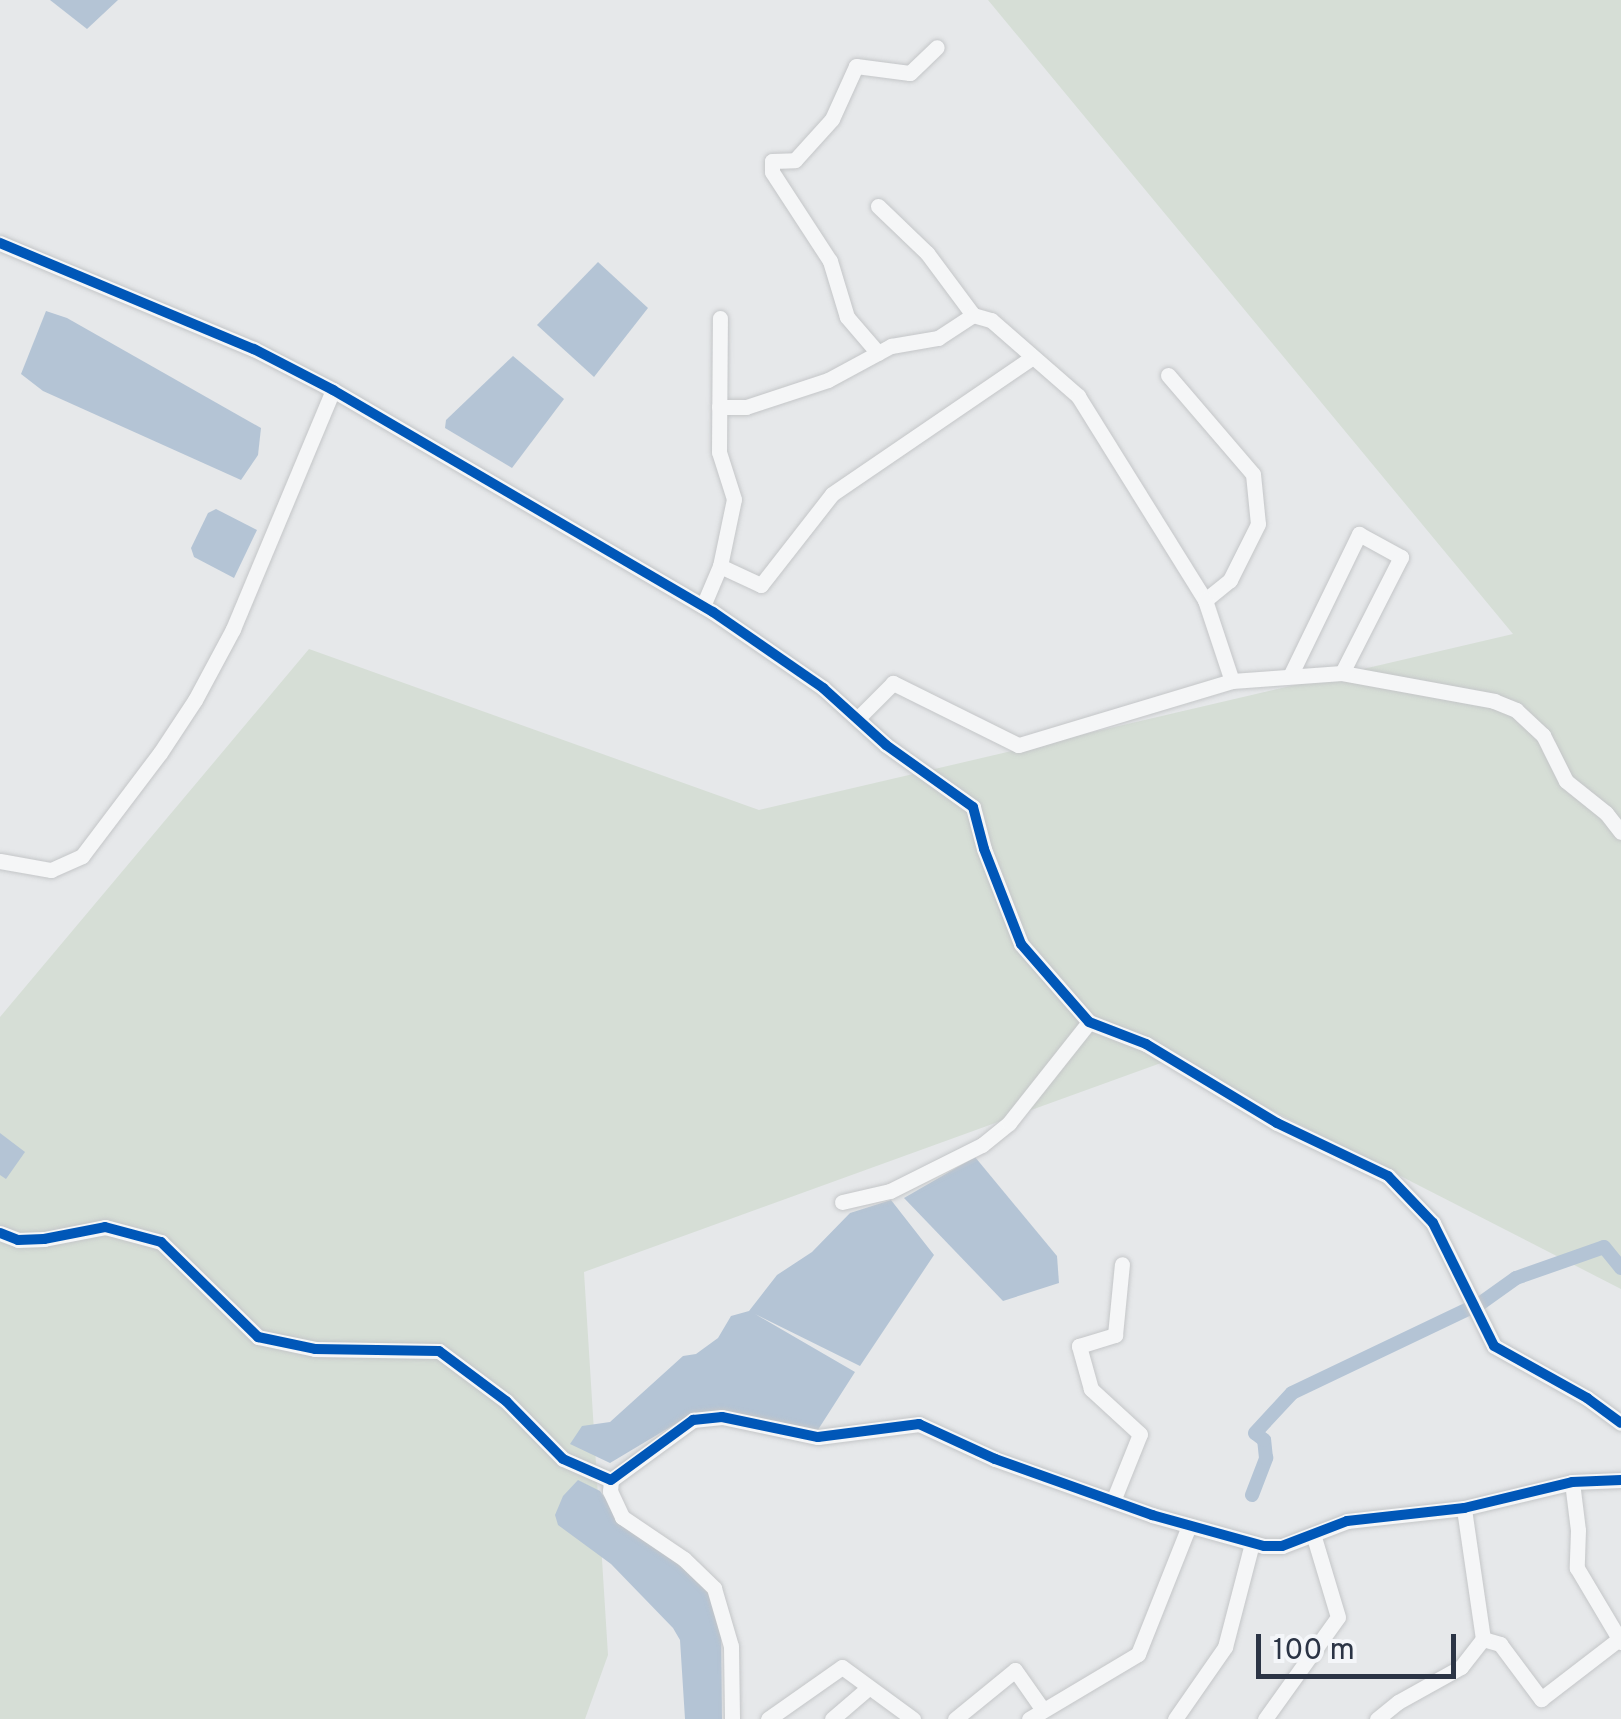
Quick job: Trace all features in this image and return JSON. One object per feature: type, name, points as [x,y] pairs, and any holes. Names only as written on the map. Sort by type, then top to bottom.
[{"type":"street","points":[[878,352],[848,317],[830,262],[772,172],[772,162],[795,160],[832,118],[856,66],[910,72],[937,47]]},
{"type":"street","points":[[878,206],[927,253],[973,314],[991,320],[1078,396],[1204,600],[1232,681]]},
{"type":"street","points":[[0,243],[254,349],[333,390],[704,606],[859,718],[898,756],[973,807],[984,850],[1021,944],[1089,1022],[1146,1044],[1277,1123],[1388,1176],[1433,1223],[1476,1318],[1494,1346],[1587,1398],[1621,1423]]},
{"type":"street","points":[[719,407],[746,408],[828,380],[891,346],[938,338],[973,314]]},
{"type":"street","points":[[704,606],[720,566],[734,499],[718,452],[720,318]]},
{"type":"street","points":[[720,566],[760,585],[832,494],[881,456],[1033,357]]},
{"type":"street","points":[[1168,375],[1253,474],[1258,524],[1230,580],[1204,600]]},
{"type":"street","points":[[0,861],[51,870],[82,856],[160,753],[195,700],[233,628],[333,390]]},
{"type":"street","points":[[1290,674],[1359,534],[1400,558],[1342,673]]},
{"type":"street","points":[[859,718],[893,683],[1018,745],[1232,681],[1342,673],[1494,701],[1516,710],[1543,735],[1566,781],[1606,813],[1621,832]]},
{"type":"street","points":[[842,1202],[890,1191],[982,1145],[1009,1124],[1089,1022]]},
{"type":"street","points":[[0,1233],[18,1240],[44,1239],[105,1227],[161,1242],[258,1337],[315,1349],[439,1351],[506,1402],[563,1459],[611,1480],[622,1516],[684,1559],[714,1588],[732,1646],[732,1719]]},
{"type":"street","points":[[1113,1502],[1140,1434],[1091,1389],[1079,1346],[1115,1335],[1122,1264]]},
{"type":"street","points":[[611,1480],[693,1420],[722,1418],[818,1437],[918,1424],[995,1459],[1113,1502],[1252,1543],[1282,1546],[1314,1537],[1347,1521],[1464,1508],[1572,1482],[1621,1480]]},
{"type":"street","points":[[1484,1639],[1500,1644],[1541,1699],[1620,1641],[1576,1568],[1578,1530],[1572,1482]]},
{"type":"street","points":[[1377,1719],[1398,1702],[1461,1667],[1484,1639],[1464,1508]]},
{"type":"street","points":[[955,1719],[1015,1670],[1036,1714],[1138,1654],[1189,1526]]},
{"type":"street","points":[[1265,1719],[1338,1616],[1314,1537]]},
{"type":"street","points":[[1175,1719],[1225,1647],[1252,1543]]},
{"type":"street","points":[[768,1719],[842,1667],[913,1719]]},
{"type":"street","points":[[832,1719],[868,1688]]},
{"type":"shaded area","points":[[988,0],[1621,0],[1621,1289],[1172,1059],[584,1272],[608,1655],[585,1719],[0,1719],[0,1017],[309,649],[759,810],[1513,634]]},
{"type":"water","points":[[50,0],[118,0],[87,29]]},
{"type":"water","points":[[598,262],[648,308],[594,377],[537,325]]},
{"type":"water","points":[[46,311],[67,318],[261,428],[258,455],[241,480],[43,391],[21,374]]},
{"type":"water","points":[[513,356],[564,399],[512,468],[445,428],[446,420]]},
{"type":"water","points":[[216,509],[257,530],[234,578],[194,557],[191,548],[208,513]]},
{"type":"water","points":[[0,1133],[25,1152],[6,1179],[0,1175]]},
{"type":"water","points":[[975,1157],[1057,1256],[1059,1283],[1003,1301],[904,1198]]},
{"type":"water","points":[[891,1200],[934,1255],[860,1366],[755,1314],[855,1372],[814,1436],[687,1417],[610,1463],[570,1444],[582,1426],[610,1422],[683,1356],[696,1354],[718,1338],[731,1316],[749,1311],[777,1275],[812,1252],[850,1213]]},
{"type":"water","points":[[578,1480],[600,1491],[620,1519],[674,1557],[714,1599],[721,1618],[722,1719],[685,1719],[680,1640],[673,1628],[611,1564],[558,1525],[555,1515],[563,1496]]},
{"type":"waterway","points":[[1252,1495],[1266,1458],[1264,1440],[1255,1433],[1292,1393],[1481,1303],[1516,1278],[1604,1247],[1621,1268]]},
{"type":"cycle path","points":[[0,243],[254,349],[333,390],[713,612],[823,688],[886,745],[973,807],[984,849],[1021,944],[1089,1022],[1146,1044],[1277,1123],[1388,1176],[1433,1223],[1494,1346],[1587,1398],[1621,1423]]},
{"type":"cycle path","points":[[0,1233],[18,1240],[44,1239],[105,1227],[161,1242],[258,1337],[315,1349],[439,1351],[506,1401],[563,1459],[611,1480],[693,1420],[722,1417],[818,1437],[919,1424],[995,1459],[1152,1515],[1264,1546],[1282,1546],[1347,1521],[1464,1508],[1572,1482],[1621,1480]]}]
